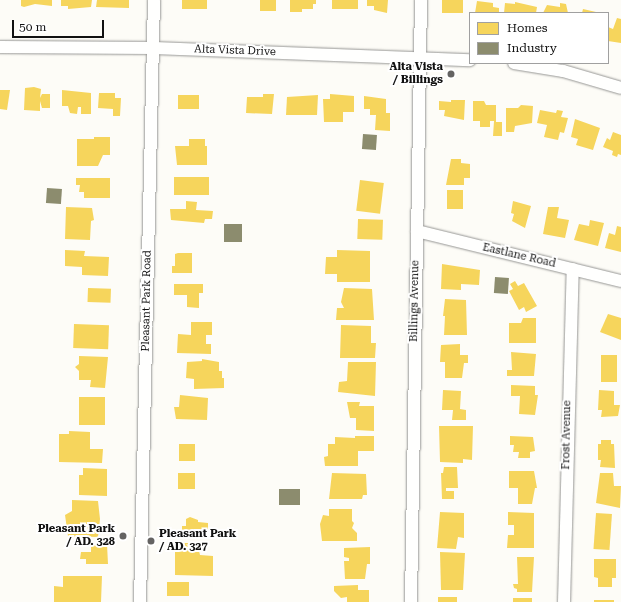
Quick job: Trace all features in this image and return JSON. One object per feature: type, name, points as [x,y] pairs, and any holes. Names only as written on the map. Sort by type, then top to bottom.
[{"type":"street","name":"Pleasant Park Road","points":[[140,602],[154,0]]},
{"type":"street","name":"Billings Avenue","points":[[411,602],[421,0]]},
{"type":"street","name":"Alta Vista Drive","points":[[0,47],[154,48],[419,56],[469,60]]},
{"type":"street","points":[[520,64],[563,71],[621,88]]},
{"type":"street","name":"Eastlane Road","points":[[416,231],[621,281]]},
{"type":"street","name":"Frost Avenue","points":[[564,602],[573,269]]},
{"type":"building: Homes","points":[[21,0],[52,0],[52,6],[35,4],[24,7],[21,6]]},
{"type":"building: Homes","points":[[61,0],[92,0],[91,7],[68,9],[68,6],[61,6]]},
{"type":"building: Homes","points":[[97,0],[129,0],[129,8],[96,7]]},
{"type":"building: Homes","points":[[182,0],[207,0],[207,9],[182,9]]},
{"type":"building: Homes","points":[[260,0],[276,0],[276,11],[260,11]]},
{"type":"building: Homes","points":[[290,0],[316,0],[316,4],[313,4],[313,9],[302,9],[302,12],[290,12]]},
{"type":"building: Homes","points":[[332,0],[358,0],[358,9],[332,9]]},
{"type":"building: Homes","points":[[367,0],[388,0],[387,13],[374,10],[374,6],[367,6]]},
{"type":"building: Homes","points":[[442,0],[463,0],[463,13],[442,13]]},
{"type":"building: Homes","points":[[477,1],[493,3],[493,7],[499,8],[499,12],[475,12]]},
{"type":"building: Homes","points":[[515,2],[537,7],[536,12],[504,12],[505,3],[515,4]]},
{"type":"building: Homes","points":[[560,3],[566,4],[568,12],[544,12],[547,5],[560,7]]},
{"type":"building: Homes","points":[[583,9],[596,12],[582,12]]},
{"type":"building: Homes","points":[[617,18],[621,19],[621,43],[609,41],[609,27],[613,29]]},
{"type":"building: Homes","points":[[34,87],[41,89],[40,98],[42,94],[50,94],[50,108],[42,108],[40,101],[40,111],[24,110],[25,88]]},
{"type":"building: Homes","points":[[0,90],[10,90],[7,110],[0,109]]},
{"type":"building: Homes","points":[[62,90],[91,93],[91,114],[81,114],[81,107],[78,107],[77,114],[70,113],[68,106],[62,106]]},
{"type":"building: Homes","points":[[99,93],[115,93],[115,98],[121,98],[120,116],[113,116],[113,109],[98,108]]},
{"type":"building: Homes","points":[[263,94],[274,94],[272,114],[246,113],[247,97],[263,97]]},
{"type":"building: Homes","points":[[330,94],[354,96],[354,112],[343,112],[343,122],[324,122],[323,99],[330,99]]},
{"type":"building: Homes","points":[[178,95],[199,95],[199,109],[178,109]]},
{"type":"building: Homes","points":[[318,95],[317,115],[286,115],[287,97]]},
{"type":"building: Homes","points":[[364,96],[386,99],[386,113],[390,113],[390,131],[375,130],[376,115],[370,115],[370,109],[364,109]]},
{"type":"building: Homes","points":[[451,100],[465,100],[464,120],[444,116],[445,110],[439,110],[439,101],[451,102]]},
{"type":"building: Homes","points":[[473,101],[484,101],[486,105],[496,105],[496,122],[502,122],[502,136],[493,136],[494,121],[490,121],[490,127],[480,127],[480,121],[473,121]]},
{"type":"building: Homes","points":[[521,105],[533,106],[532,123],[515,126],[514,132],[506,132],[506,108],[518,108]]},
{"type":"building: Homes","points":[[540,110],[556,113],[557,110],[563,111],[561,117],[568,118],[564,133],[560,132],[558,140],[544,137],[547,125],[537,123]]},
{"type":"building: Homes","points":[[575,119],[600,128],[593,150],[576,145],[578,139],[571,137]]},
{"type":"building: Homes","points":[[613,132],[621,135],[621,155],[618,154],[617,157],[612,155],[613,151],[603,147],[607,138],[610,140]]},
{"type":"building: Homes","points":[[94,137],[110,137],[110,155],[103,155],[98,166],[77,166],[77,139],[94,139]]},
{"type":"building: Homes","points":[[189,139],[205,139],[205,146],[207,146],[207,165],[177,165],[175,146],[189,146]]},
{"type":"building: Homes","points":[[451,159],[461,159],[461,163],[470,164],[470,178],[464,178],[464,185],[446,185]]},
{"type":"building: Homes","points":[[174,177],[209,177],[209,195],[174,195]]},
{"type":"building: Homes","points":[[76,178],[110,178],[110,198],[84,198],[84,192],[79,192],[80,185],[76,185]]},
{"type":"building: Homes","points":[[360,180],[384,183],[380,214],[356,211]]},
{"type":"building: Homes","points":[[447,190],[463,190],[463,209],[447,209]]},
{"type":"building: Homes","points":[[186,201],[197,202],[196,210],[213,211],[212,219],[205,219],[204,223],[171,220],[170,209],[186,209]]},
{"type":"building: Homes","points":[[513,201],[531,206],[525,228],[512,221],[514,214],[511,213]]},
{"type":"building: Homes","points":[[66,207],[92,208],[94,220],[91,221],[90,240],[65,239]]},
{"type":"building: Homes","points":[[548,207],[559,207],[557,218],[569,220],[565,238],[543,234]]},
{"type":"building: Homes","points":[[358,219],[383,220],[382,240],[357,239]]},
{"type":"building: Homes","points":[[590,220],[604,223],[598,246],[574,240],[579,224],[589,226]]},
{"type":"building: Homes","points":[[617,226],[621,227],[621,252],[605,248],[609,233],[615,235]]},
{"type":"building: Homes","points":[[65,250],[85,251],[84,256],[109,257],[108,276],[82,275],[82,267],[65,266]]},
{"type":"building: Homes","points":[[337,250],[370,251],[370,282],[337,282],[337,274],[325,274],[326,257],[337,257]]},
{"type":"building: Homes","points":[[192,253],[192,273],[172,273],[172,266],[175,266],[175,254]]},
{"type":"building: Homes","points":[[442,264],[480,270],[479,285],[461,284],[461,290],[441,289]]},
{"type":"building: Homes","points":[[515,281],[518,286],[524,283],[537,306],[526,312],[524,307],[519,310],[509,291],[513,289],[510,284]]},
{"type":"building: Homes","points":[[174,284],[203,284],[203,293],[199,293],[199,308],[187,307],[187,295],[174,295]]},
{"type":"building: Homes","points":[[88,288],[111,289],[110,303],[88,302]]},
{"type":"building: Homes","points":[[344,288],[372,289],[374,320],[336,320],[337,308],[344,308],[341,302]]},
{"type":"building: Homes","points":[[445,299],[466,300],[467,335],[444,335],[445,316],[443,316]]},
{"type":"building: Homes","points":[[608,314],[621,318],[621,340],[600,332]]},
{"type":"building: Homes","points":[[523,318],[536,318],[536,343],[509,343],[509,323],[521,323]]},
{"type":"building: Homes","points":[[191,322],[212,322],[212,335],[206,335],[206,344],[211,344],[211,354],[177,353],[178,334],[191,335]]},
{"type":"building: Homes","points":[[74,324],[109,325],[108,349],[73,348]]},
{"type":"building: Homes","points":[[341,325],[371,326],[371,343],[376,343],[375,358],[340,358]]},
{"type":"building: Homes","points":[[460,344],[460,355],[468,355],[468,363],[464,363],[462,378],[445,378],[445,362],[440,362],[441,345]]},
{"type":"building: Homes","points":[[511,352],[536,354],[534,376],[507,376],[507,370],[512,370]]},
{"type":"building: Homes","points":[[601,355],[617,355],[617,382],[601,382]]},
{"type":"building: Homes","points":[[79,356],[108,357],[105,388],[90,387],[91,380],[79,380],[79,371],[75,367],[79,364]]},
{"type":"building: Homes","points":[[202,359],[219,362],[219,371],[222,371],[222,378],[224,378],[224,388],[194,389],[194,379],[186,378],[187,362],[202,361]]},
{"type":"building: Homes","points":[[348,362],[376,362],[375,396],[338,392],[339,382],[347,381]]},
{"type":"building: Homes","points":[[511,385],[535,386],[535,395],[538,395],[535,415],[519,414],[520,396],[511,396]]},
{"type":"building: Homes","points":[[443,390],[461,391],[460,409],[466,410],[466,420],[452,420],[453,410],[442,410]]},
{"type":"building: Homes","points":[[599,390],[614,391],[614,405],[620,405],[618,416],[601,417],[602,410],[598,410]]},
{"type":"building: Homes","points":[[180,395],[208,398],[207,420],[176,419],[174,407],[179,407]]},
{"type":"building: Homes","points":[[79,397],[105,397],[105,425],[79,425]]},
{"type":"building: Homes","points":[[347,402],[360,402],[359,406],[374,406],[374,431],[356,430],[356,418],[350,418]]},
{"type":"building: Homes","points":[[439,426],[473,426],[472,460],[463,459],[463,463],[440,462]]},
{"type":"building: Homes","points":[[69,431],[90,432],[90,449],[103,449],[102,463],[59,462],[59,434],[69,434]]},
{"type":"building: Homes","points":[[355,436],[374,436],[374,451],[358,451],[358,466],[325,466],[324,457],[328,456],[328,444],[335,444],[335,437],[355,438]]},
{"type":"building: Homes","points":[[510,436],[533,437],[535,451],[530,452],[530,458],[518,458],[519,452],[513,452],[514,445],[510,445]]},
{"type":"building: Homes","points":[[601,440],[611,440],[611,444],[614,444],[615,468],[600,467],[601,460],[598,460],[598,444],[601,444]]},
{"type":"building: Homes","points":[[179,444],[195,444],[195,461],[179,461]]},
{"type":"building: Homes","points":[[444,467],[457,467],[458,488],[446,488],[446,491],[454,491],[454,499],[442,499],[441,473],[443,473]]},
{"type":"building: Homes","points":[[83,468],[107,469],[107,496],[79,495],[79,475],[83,475]]},
{"type":"building: Homes","points":[[509,471],[534,471],[537,488],[535,488],[532,504],[518,504],[518,488],[509,488]]},
{"type":"building: Homes","points":[[178,473],[195,473],[195,489],[178,489]]},
{"type":"building: Homes","points":[[332,473],[366,474],[367,495],[363,495],[362,499],[329,499]]},
{"type":"building: Homes","points":[[600,473],[613,473],[614,486],[621,486],[620,508],[596,503]]},
{"type":"building: Homes","points":[[72,500],[98,501],[100,519],[98,537],[68,536],[65,515],[72,511]]},
{"type":"building: Homes","points":[[329,509],[352,509],[352,521],[354,523],[352,528],[357,533],[357,541],[322,541],[320,524],[323,515],[329,516]]},
{"type":"building: Homes","points":[[440,512],[464,513],[464,538],[458,537],[456,549],[437,548]]},
{"type":"building: Homes","points":[[508,512],[534,513],[534,548],[507,548],[508,535],[514,535],[514,525],[508,525]]},
{"type":"building: Homes","points":[[596,513],[612,514],[609,550],[593,549]]},
{"type":"building: Homes","points":[[190,517],[198,520],[198,522],[208,523],[208,533],[198,533],[198,538],[185,538],[185,532],[182,532],[182,526],[186,526],[186,519]]},
{"type":"building: Homes","points":[[91,543],[107,544],[108,564],[86,564],[86,559],[80,559],[81,552],[91,552]]},
{"type":"building: Homes","points":[[175,543],[197,543],[200,555],[213,556],[213,576],[175,575]]},
{"type":"building: Homes","points":[[370,547],[370,564],[367,564],[365,579],[345,579],[344,561],[349,561],[349,558],[344,557],[344,548]]},
{"type":"building: Homes","points":[[440,552],[465,553],[463,590],[441,590]]},
{"type":"building: Homes","points":[[517,557],[534,557],[532,592],[517,592],[517,589],[514,588],[513,584],[518,584]]},
{"type":"building: Homes","points":[[594,559],[616,559],[616,578],[612,578],[612,587],[598,587],[598,578],[594,577]]},
{"type":"building: Homes","points":[[63,576],[102,576],[101,602],[54,602],[54,586],[63,587]]},
{"type":"building: Homes","points":[[167,582],[189,582],[189,596],[167,596]]},
{"type":"building: Homes","points":[[358,585],[358,590],[369,590],[369,602],[347,602],[347,597],[341,598],[334,591],[334,586]]},
{"type":"building: Homes","points":[[438,597],[457,597],[457,602],[438,602]]},
{"type":"building: Homes","points":[[513,598],[532,598],[532,602],[513,602]]},
{"type":"building: Homes","points":[[594,600],[614,600],[614,602],[594,602]]},
{"type":"building: Industry","points":[[363,134],[377,135],[376,150],[362,149]]},
{"type":"building: Industry","points":[[47,188],[62,189],[61,204],[46,203]]},
{"type":"building: Industry","points":[[224,224],[242,224],[242,242],[224,242]]},
{"type":"building: Industry","points":[[495,277],[509,278],[508,294],[494,293]]},
{"type":"building: Industry","points":[[279,489],[300,489],[300,505],[279,505]]},
{"type":"place","name":"Alta Vista / Billings","points":[[451,74]]},
{"type":"place","name":"Pleasant Park / AD. 328","points":[[123,536]]},
{"type":"place","name":"Pleasant Park / AD. 327","points":[[151,541]]}]
